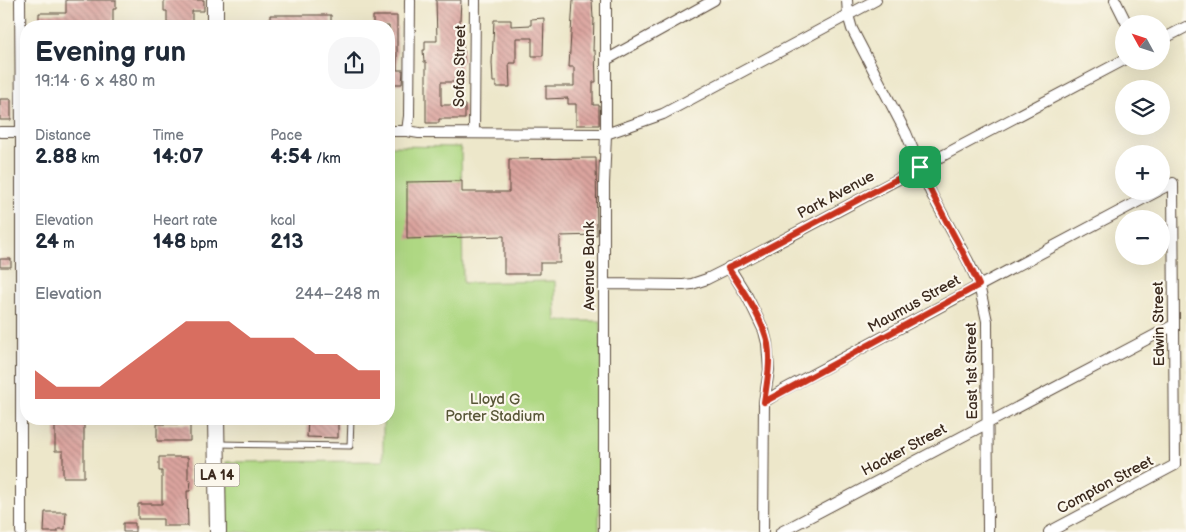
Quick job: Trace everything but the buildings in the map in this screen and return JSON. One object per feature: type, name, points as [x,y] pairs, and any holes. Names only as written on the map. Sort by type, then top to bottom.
[{"type":"main road","points":[[215,0],[215,20]]},
{"type":"main road","name":"LA 14","points":[[216,425],[218,532]]},
{"type":"street","points":[[20,0],[21,20]]},
{"type":"street","points":[[407,131],[409,116],[410,0]]},
{"type":"street","name":"Sofas Street","points":[[474,133],[475,0]]},
{"type":"street","name":"Avenue Bank","points":[[604,532],[606,0]]},
{"type":"street","points":[[606,60],[714,0]]},
{"type":"street","name":"East 1st Street","points":[[847,0],[848,15],[852,29],[906,133],[931,193],[979,285],[987,321],[988,532]]},
{"type":"street","points":[[395,132],[606,134],[663,114],[876,0]]},
{"type":"street","points":[[1115,0],[1123,15]]},
{"type":"street","points":[[1170,35],[1186,27]]},
{"type":"street","name":"Park Avenue","points":[[604,284],[683,285],[707,279],[1115,65]]},
{"type":"street","points":[[0,132],[20,132]]},
{"type":"street","name":"Edwin Street","points":[[1170,184],[1173,183],[1175,465]]},
{"type":"street","name":"Maumus Street","points":[[764,402],[979,285],[1032,259],[1141,200]]},
{"type":"street","points":[[728,268],[747,296],[764,331],[768,344],[769,370],[764,402],[763,532]]},
{"type":"street","name":"Hacker Street","points":[[780,532],[1174,326]]},
{"type":"street","points":[[21,532],[22,425]]},
{"type":"street","name":"Compton Street","points":[[1049,532],[1175,465]]},
{"type":"lane","points":[[216,444],[350,446],[352,425]]},
{"type":"green space","name":"Lloyd G Porter Stadium","points":[[395,146],[461,147],[463,283],[555,281],[556,321],[601,321],[599,532],[227,532],[226,462],[383,461],[383,425],[395,425]]},
{"type":"route","points":[[920,167],[931,193],[979,285],[764,402],[769,370],[768,344],[764,331],[747,296],[728,268],[920,167]]}]
